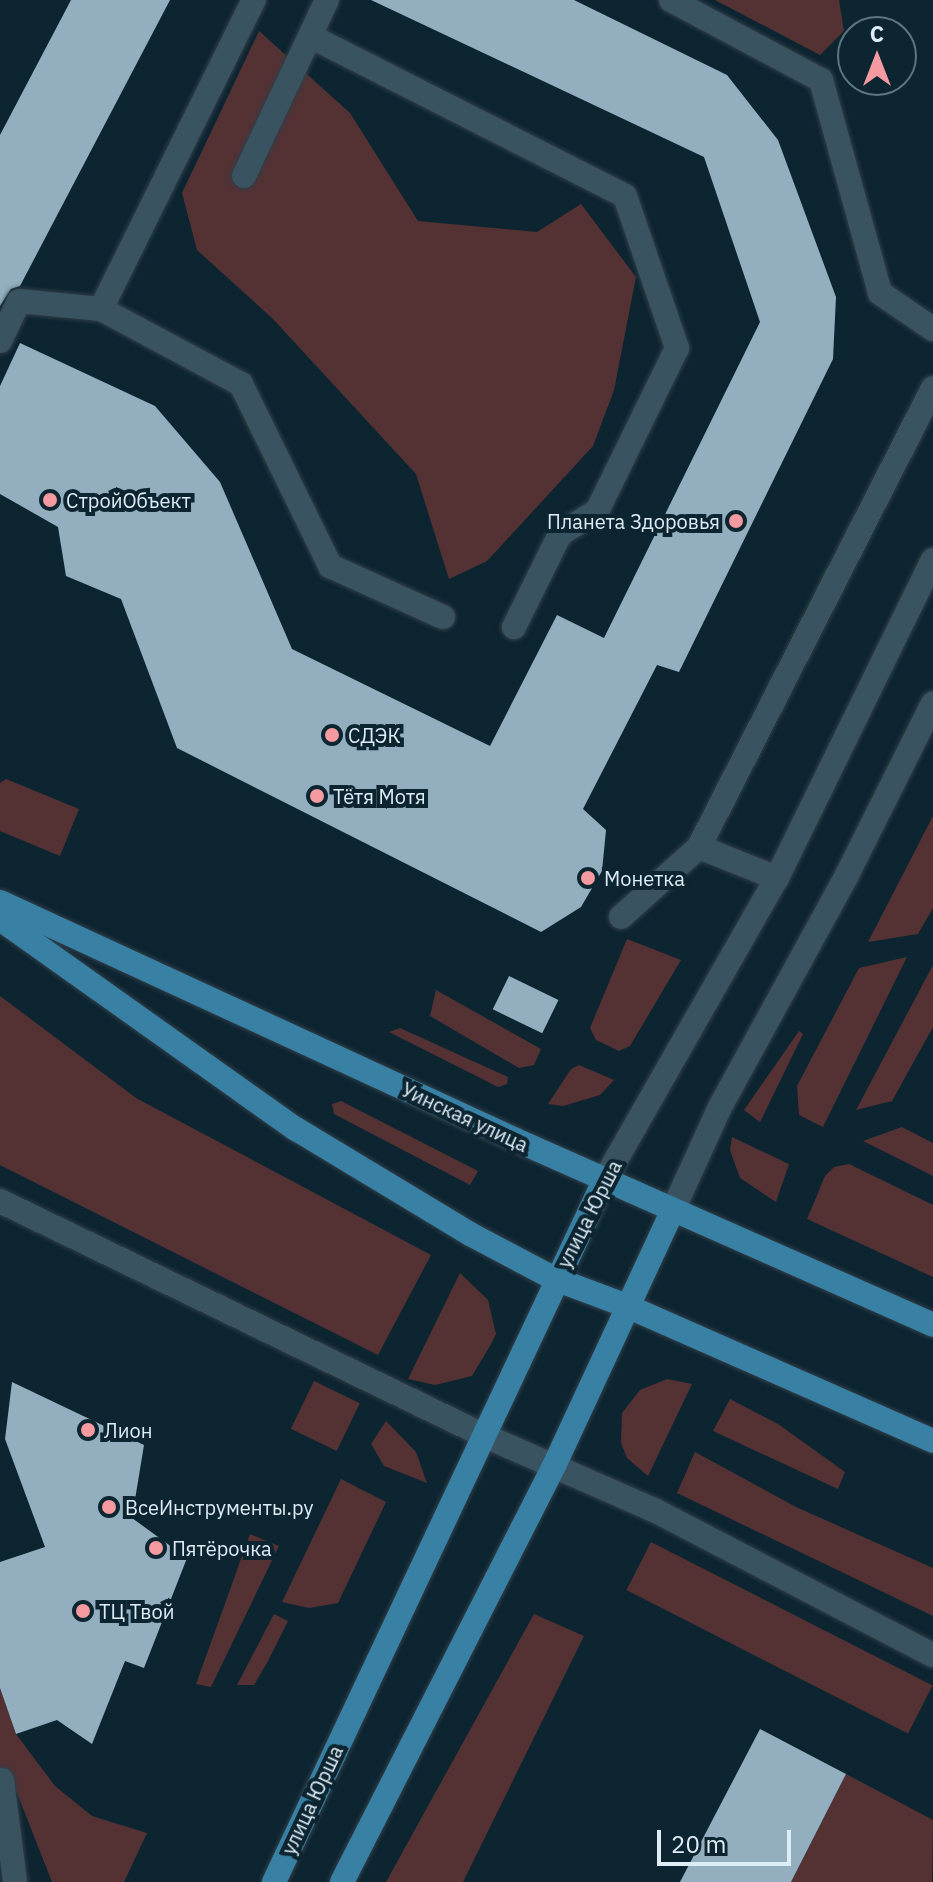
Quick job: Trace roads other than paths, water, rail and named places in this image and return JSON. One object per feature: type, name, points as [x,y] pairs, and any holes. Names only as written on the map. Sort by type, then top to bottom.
[{"type":"main road","name":"Уинская улица","points":[[0,902],[673,1210],[933,1325]]},
{"type":"main road","points":[[0,919],[296,1129],[555,1279],[627,1306],[933,1441]]},
{"type":"main road","name":"улица Юрша","points":[[274,1882],[555,1279],[605,1179]]},
{"type":"main road","points":[[342,1882],[554,1466],[673,1210]]},
{"type":"street","points":[[101,309],[254,0]]},
{"type":"street","points":[[244,176],[327,0]]},
{"type":"street","points":[[671,0],[821,80],[880,293],[933,329]]},
{"type":"street","points":[[310,36],[625,196],[677,348],[597,511],[560,534],[514,627]]},
{"type":"street","points":[[0,341],[19,301],[101,309],[241,384],[330,566],[443,617]]},
{"type":"street","points":[[621,917],[699,847],[933,388]]},
{"type":"street","name":"улица Юрша","points":[[605,1179],[777,878],[933,560]]},
{"type":"street","points":[[673,1210],[720,1107],[847,875],[933,703]]},
{"type":"street","points":[[699,847],[777,878]]},
{"type":"street","points":[[0,1201],[483,1435],[654,1510],[933,1655]]},
{"type":"street","points":[[2,1780],[15,1882]]},
{"type":"place","name":"СтройОбъект","points":[[50,500]]},
{"type":"place","name":"Планета Здоровья","points":[[736,521]]},
{"type":"place","name":"СДЭК","points":[[332,735]]},
{"type":"place","name":"Тётя Мотя","points":[[317,796]]},
{"type":"place","name":"Монетка","points":[[588,878]]},
{"type":"place","name":"Лион","points":[[88,1430]]},
{"type":"place","name":"ВсеИнструменты.ру","points":[[109,1507]]},
{"type":"place","name":"Пятёрочка","points":[[156,1548]]},
{"type":"place","name":"ТЦ Твой","points":[[83,1611]]}]
